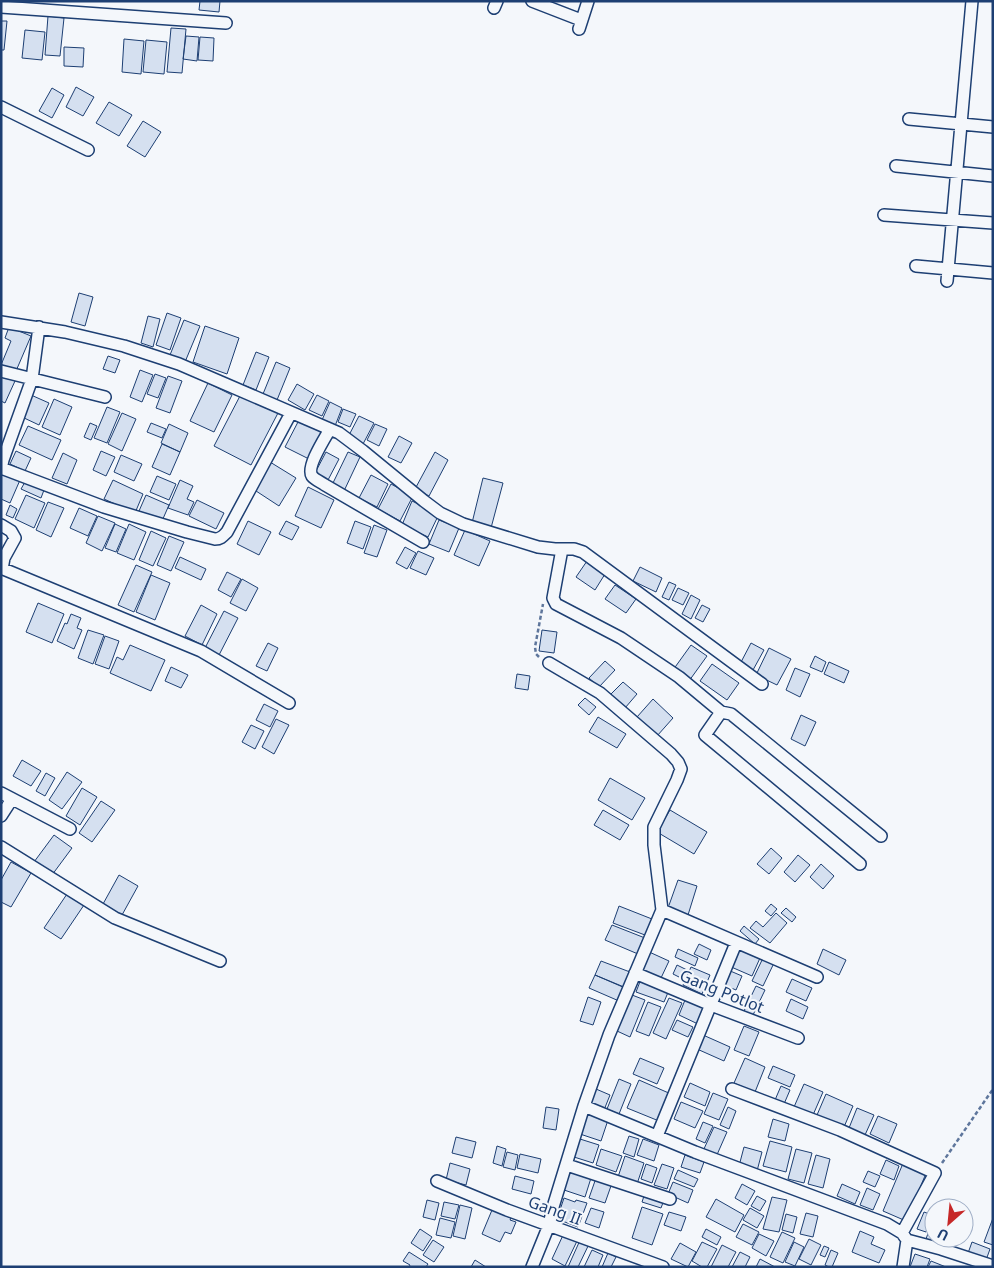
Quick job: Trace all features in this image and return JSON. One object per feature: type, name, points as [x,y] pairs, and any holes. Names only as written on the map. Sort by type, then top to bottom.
[{"type":"street","points":[[532,1],[580,24],[588,1]]},
{"type":"street","points":[[947,275],[972,1]]},
{"type":"street","points":[[1,7],[226,23]]},
{"type":"street","points":[[1,107],[88,150]]},
{"type":"street","points":[[909,119],[993,127]]},
{"type":"street","points":[[896,166],[993,176]]},
{"type":"street","points":[[884,215],[993,223]]},
{"type":"street","points":[[916,266],[947,275],[993,273]]},
{"type":"street","points":[[1,322],[65,332],[124,346],[179,364],[330,428],[363,450],[440,513],[463,524],[538,546],[574,549],[583,552],[762,684]]},
{"type":"street","points":[[39,327],[32,379],[2,464],[117,512],[215,539],[222,537],[227,532],[291,413]]},
{"type":"street","points":[[1,371],[105,397]]},
{"type":"street","points":[[330,428],[312,462],[310,469],[312,476],[424,542]]},
{"type":"street","points":[[1,526],[11,531],[14,538],[4,558],[2,569],[201,651],[288,704]]},
{"type":"street","points":[[562,549],[552,598],[556,604],[621,638],[679,677],[721,712],[731,714],[881,836]]},
{"type":"street","points":[[532,1267],[549,1225],[584,1106],[609,1035],[662,910],[654,845],[654,828],[681,769],[671,754],[600,693],[549,663]]},
{"type":"street","points":[[721,712],[705,735],[860,864]]},
{"type":"street","points":[[1,816],[6,796],[70,829]]},
{"type":"street","points":[[1,846],[115,918],[220,960]]},
{"type":"street","points":[[662,910],[817,977]]},
{"type":"street","points":[[657,1136],[736,943]]},
{"type":"street","name":"Gang Potlot","points":[[635,973],[711,1005],[798,1038]]},
{"type":"street","points":[[732,1089],[840,1130],[935,1173],[905,1236],[903,1267]]},
{"type":"street","points":[[584,1106],[695,1152],[887,1224],[905,1236],[993,1266]]},
{"type":"street","points":[[567,1165],[670,1199]]},
{"type":"street","name":"Gang II","points":[[437,1181],[507,1210],[663,1267]]},
{"type":"path","points":[[935,1173],[993,1088]]},
{"type":"building","points":[[200,1],[220,1],[219,12],[199,10]]},
{"type":"building","points":[[48,16],[64,18],[60,56],[45,55]]},
{"type":"building","points":[[1,21],[7,21],[4,50],[1,50]]},
{"type":"building","points":[[171,28],[186,29],[182,73],[167,72]]},
{"type":"building","points":[[25,30],[45,32],[42,60],[22,58]]},
{"type":"building","points":[[186,36],[199,37],[197,61],[183,59]]},
{"type":"building","points":[[200,37],[214,38],[213,61],[198,60]]},
{"type":"building","points":[[124,39],[144,41],[141,74],[122,72]]},
{"type":"building","points":[[146,40],[167,42],[164,74],[143,72]]},
{"type":"building","points":[[64,47],[84,48],[83,67],[64,66]]},
{"type":"building","points":[[76,87],[94,97],[83,116],[66,107]]},
{"type":"building","points":[[52,88],[64,95],[52,118],[39,111]]},
{"type":"building","points":[[109,102],[132,115],[119,136],[96,123]]},
{"type":"building","points":[[143,121],[161,132],[145,157],[127,146]]},
{"type":"building","points":[[79,293],[93,297],[85,326],[71,322]]},
{"type":"building","points":[[167,313],[181,318],[170,350],[156,345]]},
{"type":"building","points":[[148,316],[160,319],[153,347],[141,343]]},
{"type":"building","points":[[184,320],[200,326],[185,362],[170,355]]},
{"type":"building","points":[[205,326],[239,338],[227,374],[193,362]]},
{"type":"building","points":[[9,327],[31,336],[16,371],[1,365],[11,341],[5,338]]},
{"type":"building","points":[[256,352],[269,357],[256,390],[243,385]]},
{"type":"building","points":[[108,356],[120,360],[115,373],[103,369]]},
{"type":"building","points":[[276,362],[290,368],[277,400],[263,394]]},
{"type":"building","points":[[140,370],[153,375],[142,402],[130,397]]},
{"type":"building","points":[[155,374],[166,378],[158,398],[147,394]]},
{"type":"building","points":[[1,375],[15,381],[5,403],[1,401]]},
{"type":"building","points":[[168,376],[182,381],[170,413],[156,408]]},
{"type":"building","points":[[208,383],[232,395],[214,432],[190,421]]},
{"type":"building","points":[[297,384],[314,394],[305,410],[288,400]]},
{"type":"building","points":[[241,394],[278,413],[251,465],[214,446]]},
{"type":"building","points":[[31,395],[49,403],[39,425],[22,417]]},
{"type":"building","points":[[317,395],[329,401],[322,416],[309,410]]},
{"type":"building","points":[[54,399],[72,407],[60,435],[42,427]]},
{"type":"building","points":[[330,402],[342,408],[335,426],[322,420]]},
{"type":"building","points":[[107,407],[120,412],[107,443],[94,438]]},
{"type":"building","points":[[343,409],[356,414],[350,427],[338,422]]},
{"type":"building","points":[[122,413],[136,419],[122,451],[108,444]]},
{"type":"building","points":[[359,416],[374,423],[363,444],[348,437]]},
{"type":"building","points":[[299,420],[323,433],[309,459],[285,447]]},
{"type":"building","points":[[90,423],[97,426],[91,440],[84,437]]},
{"type":"building","points":[[151,423],[166,429],[162,438],[147,432]]},
{"type":"building","points":[[169,424],[188,433],[180,452],[161,443]]},
{"type":"building","points":[[375,424],[387,429],[379,446],[367,440]]},
{"type":"building","points":[[28,426],[61,440],[52,460],[19,445]]},
{"type":"building","points":[[399,436],[412,443],[401,463],[388,457]]},
{"type":"building","points":[[162,444],[180,452],[170,475],[152,467]]},
{"type":"building","points":[[16,451],[31,458],[25,471],[10,464]]},
{"type":"building","points":[[101,451],[115,457],[106,476],[93,470]]},
{"type":"building","points":[[326,452],[339,459],[328,480],[315,473]]},
{"type":"building","points":[[348,452],[360,457],[344,491],[332,485]]},
{"type":"building","points":[[435,452],[448,460],[429,496],[415,489]]},
{"type":"building","points":[[63,453],[77,460],[67,484],[52,478]]},
{"type":"building","points":[[121,455],[142,464],[134,481],[114,472]]},
{"type":"building","points":[[270,462],[296,478],[279,506],[253,489]]},
{"type":"building","points":[[3,472],[20,480],[10,503],[1,499],[1,477]]},
{"type":"building","points":[[371,475],[388,484],[377,507],[359,498]]},
{"type":"building","points":[[157,476],[176,484],[169,500],[150,492]]},
{"type":"building","points":[[483,478],[503,483],[491,528],[472,523]]},
{"type":"building","points":[[113,480],[143,494],[135,513],[104,499]]},
{"type":"building","points":[[180,480],[193,486],[187,499],[194,502],[188,515],[168,508]]},
{"type":"building","points":[[25,482],[44,490],[41,498],[21,489]]},
{"type":"building","points":[[391,484],[413,496],[400,521],[378,509]]},
{"type":"building","points":[[308,487],[334,500],[321,528],[295,516]]},
{"type":"building","points":[[26,495],[45,503],[34,528],[15,519]]},
{"type":"building","points":[[146,495],[169,505],[162,521],[139,511]]},
{"type":"building","points":[[197,500],[224,513],[216,529],[189,516]]},
{"type":"building","points":[[412,501],[439,514],[428,537],[402,525]]},
{"type":"building","points":[[48,502],[64,508],[51,537],[36,530]]},
{"type":"building","points":[[10,505],[17,509],[13,518],[6,515]]},
{"type":"building","points":[[79,508],[97,516],[88,536],[70,528]]},
{"type":"building","points":[[98,516],[115,523],[102,551],[86,543]]},
{"type":"building","points":[[439,520],[459,528],[449,552],[429,544]]},
{"type":"building","points":[[248,521],[271,532],[259,555],[237,544]]},
{"type":"building","points":[[286,521],[299,527],[292,540],[279,534]]},
{"type":"building","points":[[355,521],[371,527],[363,549],[347,543]]},
{"type":"building","points":[[115,524],[126,529],[116,552],[105,548]]},
{"type":"building","points":[[129,524],[146,532],[134,560],[117,553]]},
{"type":"building","points":[[374,525],[387,530],[377,557],[364,553]]},
{"type":"building","points":[[465,530],[490,541],[479,566],[454,555]]},
{"type":"building","points":[[151,531],[166,538],[153,566],[139,560]]},
{"type":"building","points":[[169,536],[184,542],[171,571],[157,565]]},
{"type":"building","points":[[405,547],[416,553],[407,569],[396,563]]},
{"type":"building","points":[[418,551],[434,558],[426,575],[410,568]]},
{"type":"building","points":[[180,557],[206,569],[201,580],[175,568]]},
{"type":"building","points":[[587,561],[605,574],[595,590],[576,577]]},
{"type":"building","points":[[136,565],[152,572],[134,612],[118,605]]},
{"type":"building","points":[[640,567],[662,578],[656,592],[633,581]]},
{"type":"building","points":[[227,572],[241,579],[231,597],[218,590]]},
{"type":"building","points":[[151,575],[170,583],[155,620],[136,612]]},
{"type":"building","points":[[242,579],[258,588],[246,611],[230,603]]},
{"type":"building","points":[[669,582],[676,585],[669,600],[662,597]]},
{"type":"building","points":[[615,585],[636,599],[626,613],[605,599]]},
{"type":"building","points":[[678,588],[689,593],[683,605],[672,600]]},
{"type":"building","points":[[691,595],[700,600],[691,619],[682,614]]},
{"type":"building","points":[[38,603],[64,614],[52,643],[26,632]]},
{"type":"building","points":[[201,605],[217,614],[202,645],[185,636]]},
{"type":"building","points":[[702,605],[710,609],[703,622],[695,618]]},
{"type":"building","points":[[224,611],[238,618],[218,657],[204,650]]},
{"type":"building","points":[[71,614],[81,618],[77,628],[82,630],[74,649],[57,641]]},
{"type":"building","points":[[88,630],[104,635],[93,664],[78,658]]},
{"type":"building","points":[[542,630],[557,632],[554,653],[539,651]]},
{"type":"building","points":[[105,636],[119,641],[109,669],[95,664]]},
{"type":"building","points":[[268,643],[278,648],[267,671],[256,666]]},
{"type":"building","points":[[751,643],[764,650],[753,670],[740,664]]},
{"type":"building","points":[[130,645],[165,660],[151,691],[110,673],[117,657],[123,660]]},
{"type":"building","points":[[691,645],[707,656],[689,681],[673,670]]},
{"type":"building","points":[[769,648],[791,659],[777,685],[756,675]]},
{"type":"building","points":[[815,656],[826,662],[822,672],[810,667]]},
{"type":"building","points":[[605,661],[615,670],[599,687],[589,678]]},
{"type":"building","points":[[829,662],[849,671],[844,683],[824,674]]},
{"type":"building","points":[[712,664],[739,683],[727,700],[700,681]]},
{"type":"building","points":[[171,667],[188,675],[181,688],[165,681]]},
{"type":"building","points":[[795,668],[810,674],[800,697],[786,690]]},
{"type":"building","points":[[517,674],[530,676],[528,690],[515,688]]},
{"type":"building","points":[[623,682],[637,694],[625,708],[610,695]]},
{"type":"building","points":[[585,698],[596,707],[589,715],[578,705]]},
{"type":"building","points":[[653,699],[673,718],[657,736],[637,717]]},
{"type":"building","points":[[264,704],[278,711],[270,727],[256,720]]},
{"type":"building","points":[[801,715],[816,722],[805,746],[791,739]]},
{"type":"building","points":[[598,717],[626,734],[617,748],[589,732]]},
{"type":"building","points":[[276,719],[289,725],[274,754],[262,747]]},
{"type":"building","points":[[251,725],[264,731],[255,749],[242,742]]},
{"type":"building","points":[[22,760],[41,771],[31,786],[13,776]]},
{"type":"building","points":[[67,772],[82,782],[62,809],[49,800]]},
{"type":"building","points":[[46,773],[55,778],[45,796],[36,791]]},
{"type":"building","points":[[610,778],[645,798],[632,820],[598,800]]},
{"type":"building","points":[[82,788],[97,797],[80,825],[66,816]]},
{"type":"building","points":[[101,801],[115,810],[92,842],[79,833]]},
{"type":"building","points":[[603,810],[629,825],[620,840],[594,825]]},
{"type":"building","points":[[670,810],[707,832],[694,854],[657,832]]},
{"type":"building","points":[[54,835],[72,848],[52,875],[34,862]]},
{"type":"building","points":[[771,848],[782,858],[769,874],[757,864]]},
{"type":"building","points":[[798,855],[810,865],[795,882],[784,872]]},
{"type":"building","points":[[11,862],[31,873],[11,907],[1,902],[1,880]]},
{"type":"building","points":[[821,864],[834,876],[823,889],[810,877]]},
{"type":"building","points":[[119,875],[138,886],[122,915],[103,904]]},
{"type":"building","points":[[678,880],[697,886],[688,915],[668,908]]},
{"type":"building","points":[[67,894],[84,905],[61,939],[44,928]]},
{"type":"building","points":[[771,904],[777,909],[771,916],[765,911]]},
{"type":"building","points":[[619,906],[652,919],[645,935],[613,923]]},
{"type":"building","points":[[786,908],[796,917],[792,922],[781,913]]},
{"type":"building","points":[[776,913],[787,923],[770,943],[750,928],[756,921],[763,927]]},
{"type":"building","points":[[612,925],[645,938],[638,954],[605,940]]},
{"type":"building","points":[[744,926],[759,939],[755,944],[740,931]]},
{"type":"building","points":[[699,944],[711,950],[707,960],[694,954]]},
{"type":"building","points":[[737,948],[760,958],[752,976],[729,966]]},
{"type":"building","points":[[678,949],[698,958],[695,966],[675,957]]},
{"type":"building","points":[[823,949],[846,960],[839,975],[817,964]]},
{"type":"building","points":[[647,951],[669,961],[661,978],[640,969]]},
{"type":"building","points":[[763,958],[774,963],[763,986],[752,981]]},
{"type":"building","points":[[601,961],[630,972],[624,987],[595,975]]},
{"type":"building","points":[[677,965],[687,970],[683,979],[673,974]]},
{"type":"building","points":[[691,967],[710,975],[702,994],[683,985]]},
{"type":"building","points":[[728,970],[742,976],[736,990],[722,984]]},
{"type":"building","points":[[595,975],[625,988],[619,1001],[589,988]]},
{"type":"building","points":[[641,979],[669,990],[664,1002],[636,992]]},
{"type":"building","points":[[792,979],[812,988],[806,1001],[786,992]]},
{"type":"building","points":[[756,986],[765,990],[753,1015],[744,1011]]},
{"type":"building","points":[[632,995],[645,1000],[630,1037],[617,1031]]},
{"type":"building","points":[[588,997],[601,1002],[593,1025],[580,1021]]},
{"type":"building","points":[[669,998],[682,1003],[666,1039],[653,1033]]},
{"type":"building","points":[[791,999],[808,1007],[803,1019],[786,1011]]},
{"type":"building","points":[[685,1000],[705,1009],[698,1024],[679,1015]]},
{"type":"building","points":[[648,1002],[661,1007],[649,1036],[636,1031]]},
{"type":"building","points":[[677,1020],[693,1027],[688,1037],[672,1030]]},
{"type":"building","points":[[744,1026],[759,1032],[749,1056],[734,1050]]},
{"type":"building","points":[[703,1035],[730,1047],[724,1061],[697,1049]]},
{"type":"building","points":[[640,1058],[664,1068],[657,1084],[633,1074]]},
{"type":"building","points":[[745,1058],[765,1067],[755,1092],[734,1083]]},
{"type":"building","points":[[773,1066],[795,1075],[790,1087],[768,1078]]},
{"type":"building","points":[[619,1079],[631,1084],[619,1114],[607,1109]]},
{"type":"building","points":[[639,1080],[671,1094],[659,1121],[627,1108]]},
{"type":"building","points":[[690,1083],[710,1092],[705,1106],[684,1097]]},
{"type":"building","points":[[804,1084],[823,1092],[813,1115],[794,1107]]},
{"type":"building","points":[[781,1086],[790,1090],[784,1104],[775,1100]]},
{"type":"building","points":[[596,1089],[610,1095],[604,1110],[589,1104]]},
{"type":"building","points":[[713,1093],[728,1099],[719,1120],[704,1114]]},
{"type":"building","points":[[826,1094],[853,1106],[844,1127],[817,1115]]},
{"type":"building","points":[[681,1102],[703,1111],[695,1128],[674,1119]]},
{"type":"building","points":[[546,1107],[559,1109],[556,1130],[543,1128]]},
{"type":"building","points":[[728,1107],[736,1111],[729,1129],[720,1125]]},
{"type":"building","points":[[857,1108],[874,1115],[865,1135],[849,1128]]},
{"type":"building","points":[[587,1113],[608,1120],[601,1141],[580,1134]]},
{"type":"building","points":[[878,1116],[897,1124],[889,1143],[870,1134]]},
{"type":"building","points":[[773,1119],[789,1124],[785,1141],[768,1137]]},
{"type":"building","points":[[703,1122],[713,1126],[705,1143],[696,1139]]},
{"type":"building","points":[[714,1127],[727,1132],[716,1157],[703,1151]]},
{"type":"building","points":[[629,1136],[639,1139],[634,1157],[623,1153]]},
{"type":"building","points":[[456,1137],[476,1142],[472,1158],[452,1153]]},
{"type":"building","points":[[580,1139],[599,1145],[593,1163],[574,1157]]},
{"type":"building","points":[[643,1139],[659,1145],[654,1161],[637,1155]]},
{"type":"building","points":[[770,1141],[792,1147],[786,1172],[763,1166]]},
{"type":"building","points":[[497,1146],[506,1149],[502,1166],[493,1163]]},
{"type":"building","points":[[744,1147],[762,1152],[757,1171],[739,1166]]},
{"type":"building","points":[[601,1149],[622,1156],[616,1172],[596,1165]]},
{"type":"building","points":[[796,1149],[812,1153],[804,1183],[788,1179]]},
{"type":"building","points":[[507,1152],[518,1155],[515,1170],[503,1167]]},
{"type":"building","points":[[520,1154],[541,1159],[538,1173],[517,1168]]},
{"type":"building","points":[[685,1155],[704,1162],[700,1173],[681,1167]]},
{"type":"building","points":[[816,1155],[830,1159],[823,1188],[808,1184]]},
{"type":"building","points":[[625,1156],[644,1163],[637,1184],[618,1177]]},
{"type":"building","points":[[886,1160],[899,1166],[894,1180],[880,1174]]},
{"type":"building","points":[[904,1161],[927,1171],[906,1221],[883,1211]]},
{"type":"building","points":[[450,1163],[470,1169],[466,1185],[446,1180]]},
{"type":"building","points":[[646,1164],[657,1168],[652,1183],[641,1179]]},
{"type":"building","points":[[662,1164],[674,1168],[667,1189],[654,1185]]},
{"type":"building","points":[[568,1169],[591,1178],[585,1197],[561,1189]]},
{"type":"building","points":[[678,1170],[698,1179],[694,1187],[674,1179]]},
{"type":"building","points":[[868,1171],[880,1176],[875,1187],[863,1182]]},
{"type":"building","points":[[515,1176],[534,1181],[531,1194],[512,1189]]},
{"type":"building","points":[[596,1178],[612,1183],[605,1203],[589,1198]]},
{"type":"building","points":[[673,1182],[693,1190],[688,1203],[668,1194]]},
{"type":"building","points":[[742,1184],[755,1191],[747,1205],[735,1198]]},
{"type":"building","points":[[842,1184],[860,1192],[855,1204],[837,1196]]},
{"type":"building","points":[[867,1188],[880,1194],[873,1210],[860,1205]]},
{"type":"building","points":[[645,1193],[664,1200],[661,1208],[642,1202]]},
{"type":"building","points":[[757,1196],[766,1201],[760,1211],[751,1206]]},
{"type":"building","points":[[772,1197],[787,1200],[779,1232],[763,1229]]},
{"type":"building","points":[[564,1198],[575,1202],[576,1200],[587,1203],[578,1227],[557,1219]]},
{"type":"building","points":[[716,1199],[744,1215],[735,1232],[706,1217]]},
{"type":"building","points":[[427,1200],[439,1203],[435,1220],[423,1217]]},
{"type":"building","points":[[444,1202],[459,1205],[455,1219],[441,1216]]},
{"type":"building","points":[[460,1205],[472,1208],[465,1239],[453,1236]]},
{"type":"building","points":[[642,1207],[663,1214],[652,1245],[632,1238]]},
{"type":"building","points":[[591,1208],[604,1212],[599,1228],[585,1223]]},
{"type":"building","points":[[750,1208],[764,1216],[757,1228],[743,1220]]},
{"type":"building","points":[[492,1210],[516,1222],[511,1234],[505,1232],[500,1242],[482,1234]]},
{"type":"building","points":[[669,1212],[686,1217],[681,1231],[664,1225]]},
{"type":"building","points":[[924,1212],[924,1231],[917,1229]]},
{"type":"building","points":[[806,1213],[818,1216],[813,1237],[800,1234]]},
{"type":"building","points":[[786,1214],[797,1217],[793,1233],[782,1230]]},
{"type":"building","points":[[440,1218],[455,1222],[451,1238],[436,1235]]},
{"type":"building","points":[[993,1218],[993,1245],[984,1242]]},
{"type":"building","points":[[743,1224],[759,1232],[752,1245],[736,1237]]},
{"type":"building","points":[[420,1229],[432,1237],[423,1251],[411,1243]]},
{"type":"building","points":[[706,1229],[721,1237],[717,1245],[702,1237]]},
{"type":"building","points":[[860,1231],[874,1237],[871,1244],[885,1250],[879,1263],[852,1252]]},
{"type":"building","points":[[782,1232],[795,1238],[783,1263],[770,1257]]},
{"type":"building","points":[[564,1233],[578,1239],[565,1266],[552,1259]]},
{"type":"building","points":[[759,1234],[774,1241],[766,1256],[752,1248]]},
{"type":"building","points":[[581,1238],[590,1242],[578,1267],[568,1267]]},
{"type":"building","points":[[809,1239],[821,1245],[811,1265],[799,1259]]},
{"type":"building","points":[[433,1240],[444,1247],[434,1262],[423,1255]]},
{"type":"building","points":[[702,1242],[717,1249],[707,1267],[702,1267],[692,1261]]},
{"type":"building","points":[[794,1242],[804,1247],[795,1266],[785,1262]]},
{"type":"building","points":[[680,1243],[696,1252],[688,1267],[671,1259]]},
{"type":"building","points":[[974,1243],[990,1249],[985,1263],[967,1256],[970,1248],[974,1248]]},
{"type":"building","points":[[722,1245],[736,1252],[728,1267],[711,1267]]},
{"type":"building","points":[[824,1246],[829,1248],[825,1257],[820,1255]]},
{"type":"building","points":[[592,1250],[603,1255],[598,1267],[584,1267]]},
{"type":"building","points":[[831,1250],[838,1253],[832,1267],[829,1267],[825,1265]]},
{"type":"building","points":[[409,1252],[428,1264],[426,1267],[409,1267],[410,1265],[403,1261]]},
{"type":"building","points":[[740,1252],[750,1257],[745,1267],[732,1267]]},
{"type":"building","points":[[608,1253],[616,1257],[611,1267],[602,1267]]},
{"type":"building","points":[[915,1254],[930,1259],[927,1267],[910,1267]]},
{"type":"building","points":[[760,1259],[775,1267],[756,1267]]},
{"type":"building","points":[[475,1260],[486,1267],[471,1267]]},
{"type":"building","points":[[931,1261],[946,1267],[928,1267]]}]
